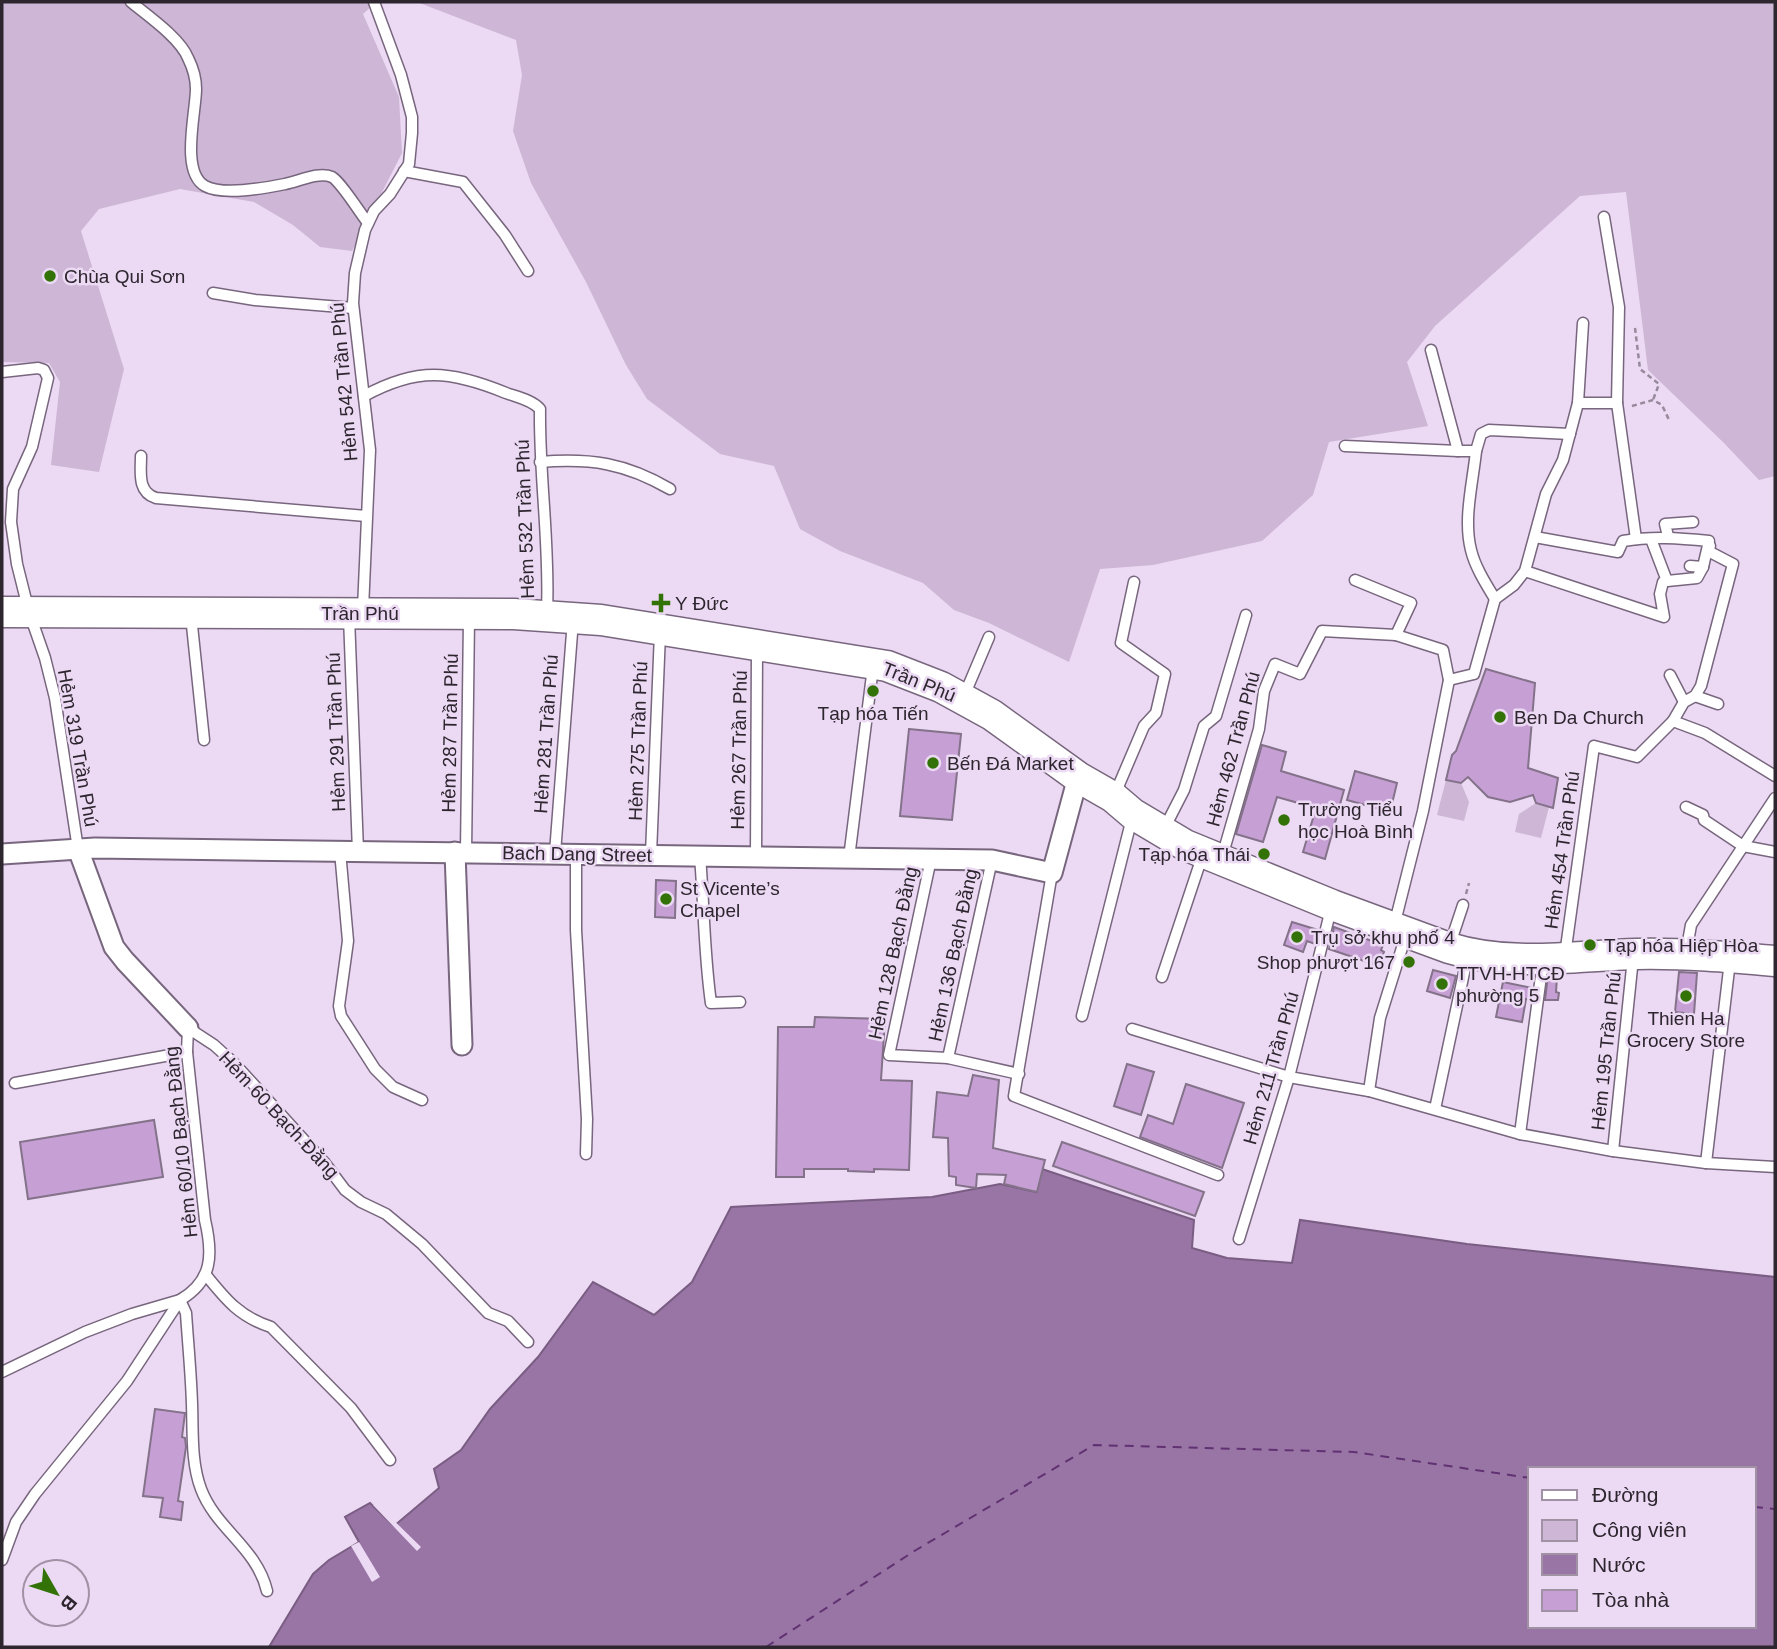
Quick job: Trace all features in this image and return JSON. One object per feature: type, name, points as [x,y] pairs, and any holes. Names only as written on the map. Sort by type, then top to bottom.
[{"type":"main road","name":"Trần Phú","points":[[15,612],[470,613],[560,617],[660,629],[874,663],[941,687],[962,699],[1029,740],[1078,777],[1162,832],[1212,857],[1332,905],[1459,951],[1553,960],[1686,953],[1775,961]]},
{"type":"street","points":[[1052,873],[1078,777]]},
{"type":"street","name":"Bach Dang Street","points":[[2,854],[78,849],[992,860],[1052,873]]},
{"type":"street","name":"Hẻm 60 Bạch Đằng","points":[[78,849],[114,947],[188,1028]]},
{"type":"street","points":[[460,852],[462,1045]]},
{"type":"lane","points":[[131,2],[187,54],[194,71],[196,89],[190,144],[196,177],[204,186],[232,191],[284,185],[321,175],[331,177],[346,191],[351,202],[368,223]]},
{"type":"lane","name":"Hẻm 542 Trần Phú","points":[[356,613],[370,450],[353,308],[355,272],[368,223],[374,211],[390,194],[409,164],[412,117],[401,75],[374,2]]},
{"type":"lane","points":[[404,171],[463,182],[528,271]]},
{"type":"lane","points":[[1604,217],[1619,307],[1618,406],[1636,539]]},
{"type":"lane","points":[[213,293],[255,300],[353,308]]},
{"type":"lane","points":[[1369,1091],[1380,1018],[1450,680],[1474,674],[1495,599],[1514,585],[1525,571],[1546,494],[1563,460],[1578,403],[1583,323]]},
{"type":"lane","points":[[1431,350],[1458,451]]},
{"type":"lane","name":"Hẻm 319 Trần Phú","points":[[2,372],[38,368],[44,370],[48,377],[32,447],[18,475],[10,503],[15,612],[45,658],[78,849]]},
{"type":"lane","name":"Hẻm 532 Trần Phú","points":[[364,396],[388,383],[436,373],[497,389],[535,404],[540,409],[540,462],[548,552],[560,617]]},
{"type":"lane","points":[[1578,403],[1618,406]]},
{"type":"lane","points":[[1495,599],[1474,559],[1468,533],[1476,451],[1481,434],[1489,430],[1570,434]]},
{"type":"lane","points":[[1346,446],[1476,451]]},
{"type":"lane","points":[[141,456],[141,484],[149,496],[156,498],[366,516]]},
{"type":"lane","points":[[540,462],[577,460],[607,463],[630,469],[670,489]]},
{"type":"lane","points":[[1668,536],[1665,524],[1693,522]]},
{"type":"lane","points":[[1525,571],[1664,617],[1660,594],[1663,582],[1697,578],[1703,567],[1709,541],[1668,536],[1651,540]]},
{"type":"lane","points":[[1535,537],[1618,552],[1623,541],[1647,537],[1651,540],[1667,581]]},
{"type":"lane","points":[[1711,541],[1708,551],[1733,564],[1701,686],[1695,696],[1684,702],[1674,721],[1705,733],[1775,776]]},
{"type":"lane","points":[[1690,566],[1703,567]]},
{"type":"lane","points":[[1354,580],[1410,603],[1396,635]]},
{"type":"lane","points":[[1082,1016],[1123,805],[1144,726],[1156,713],[1165,674],[1121,643],[1134,582]]},
{"type":"lane","points":[[190,612],[204,740]]},
{"type":"lane","name":"Hẻm 291 Trần Phú","points":[[356,613],[348,941],[339,1006],[341,1016],[375,1069],[393,1087],[422,1100]]},
{"type":"lane","name":"Hẻm 287 Trần Phú","points":[[460,852],[470,613]]},
{"type":"lane","points":[[1162,832],[1184,790],[1204,726],[1216,716],[1246,615]]},
{"type":"lane","name":"Hẻm 281 Trần Phú","points":[[555,853],[560,617]]},
{"type":"lane","name":"Hẻm 275 Trần Phú","points":[[651,855],[660,629]]},
{"type":"lane","name":"Hẻm 462 Trần Phú","points":[[1212,857],[1259,729],[1264,691],[1275,664],[1300,674],[1321,631],[1396,635],[1443,650],[1450,680]]},
{"type":"lane","points":[[962,699],[989,637]]},
{"type":"lane","name":"Hẻm 267 Trần Phú","points":[[755,856],[758,644]]},
{"type":"lane","points":[[849,858],[874,663]]},
{"type":"lane","points":[[1670,675],[1684,702]]},
{"type":"lane","points":[[1695,696],[1718,704]]},
{"type":"lane","name":"Hẻm 454 Trần Phú","points":[[1520,1134],[1594,746],[1637,757],[1674,721]]},
{"type":"lane","points":[[1686,953],[1691,925],[1775,798]]},
{"type":"lane","points":[[1686,807],[1703,815],[1704,820],[1743,846],[1775,852]]},
{"type":"lane","points":[[576,854],[576,930],[587,1119],[586,1154]]},
{"type":"lane","points":[[699,855],[711,1003],[740,1002]]},
{"type":"lane","points":[[1162,977],[1212,857]]},
{"type":"lane","name":"Hẻm 128 Bạch Đằng","points":[[931,859],[889,1055],[948,1058]]},
{"type":"lane","name":"Hẻm 136 Bạch Đằng","points":[[948,1058],[992,860]]},
{"type":"lane","points":[[1052,873],[1014,1097],[1217,1175]]},
{"type":"lane","name":"Hẻm 211 Trần Phú","points":[[1239,1239],[1289,1077],[1332,905]]},
{"type":"lane","points":[[1435,1109],[1459,951],[1463,905]]},
{"type":"lane","name":"Hẻm 195 Trần Phú","points":[[1613,1151],[1633,954]]},
{"type":"lane","points":[[1706,1163],[1731,957]]},
{"type":"lane","name":"Hẻm 60/10 Bạch Đằng","points":[[188,1028],[187,1052],[205,1220],[210,1240],[206,1275]]},
{"type":"lane","name":"Hẻm 60 Bạch Đằng","points":[[188,1028],[214,1045],[234,1063],[324,1162],[345,1190],[361,1202],[386,1214],[413,1237],[488,1313],[508,1321],[528,1342]]},
{"type":"lane","points":[[1132,1029],[1289,1077],[1369,1091],[1520,1134],[1613,1151],[1706,1163],[1775,1167]]},
{"type":"lane","points":[[15,1083],[187,1052]]},
{"type":"lane","points":[[948,1058],[1018,1074]]},
{"type":"lane","points":[[2,1372],[85,1332],[180,1300],[192,1293],[206,1275],[244,1316],[271,1327],[351,1408],[390,1460]]},
{"type":"lane","points":[[2,1560],[16,1522],[35,1494],[127,1381],[180,1300]]},
{"type":"lane","points":[[180,1300],[186,1312],[194,1453],[200,1488],[216,1517],[257,1564],[263,1574],[267,1591]]},
{"type":"path","points":[[1635,328],[1640,369],[1658,384],[1653,400]]},
{"type":"path","points":[[1618,406],[1653,400],[1662,405],[1670,422]]},
{"type":"green space","points":[[2,2],[376,2],[363,14],[399,97],[402,153],[352,251],[320,247],[293,225],[254,202],[180,189],[99,209],[81,231],[124,369],[99,472],[51,465],[60,382],[49,363],[2,362]]},
{"type":"green space","points":[[417,2],[1775,2],[1775,476],[1759,480],[1648,370],[1626,192],[1580,196],[1435,326],[1407,362],[1428,426],[1329,442],[1313,495],[1262,541],[1153,565],[1100,569],[1069,662],[989,623],[954,610],[923,583],[840,551],[800,529],[774,466],[720,454],[647,399],[626,365],[586,282],[531,183],[513,131],[522,75],[516,40]]},
{"type":"green space","points":[[1446,780],[1461,783],[1469,802],[1464,821],[1437,815]]},
{"type":"green space","points":[[1536,803],[1549,807],[1541,838],[1515,832],[1519,814]]},
{"type":"water","points":[[1042,1169],[1194,1220],[1192,1248],[1227,1258],[1292,1263],[1300,1220],[1467,1244],[1775,1277],[1775,1647],[269,1647],[313,1574],[329,1560],[359,1542],[345,1517],[370,1503],[394,1526],[439,1488],[434,1469],[461,1450],[490,1409],[538,1357],[593,1282],[654,1315],[692,1282],[731,1207],[932,1197],[1000,1184],[1036,1192]]},
{"type":"pier","points":[[376,1503],[421,1547],[417,1551],[373,1505]]},
{"type":"pier","points":[[359,1542],[380,1577],[372,1582],[351,1546]]},
{"type":"building","name":"Ben Da Church","points":[[1486,669],[1535,683],[1528,768],[1558,778],[1553,808],[1536,803],[1533,795],[1510,802],[1488,797],[1468,777],[1461,783],[1446,780],[1452,755],[1456,751]]},
{"type":"building","points":[[909,729],[961,734],[952,820],[900,816]]},
{"type":"building","points":[[1262,745],[1286,752],[1281,771],[1344,790],[1325,859],[1303,852],[1316,808],[1277,797],[1263,842],[1236,834]]},
{"type":"building","points":[[1355,771],[1397,783],[1390,812],[1347,800]]},
{"type":"building","name":"St Vicente’s Chapel","points":[[656,880],[676,881],[675,918],[655,917]]},
{"type":"building","name":"Trụ sở khu phố 4","points":[[1292,922],[1318,930],[1315,944],[1307,941],[1303,952],[1284,945]]},
{"type":"building","points":[[1334,927],[1383,945],[1381,950],[1384,952],[1379,966],[1329,949]]},
{"type":"building","name":"TTVH-HTCĐ phường 5","points":[[1433,970],[1456,976],[1450,998],[1427,991]]},
{"type":"building","name":"Thien Ha Grocery Store","points":[[1679,972],[1697,973],[1694,1014],[1675,1012]]},
{"type":"building","points":[[1548,976],[1557,977],[1558,1000],[1545,1000]]},
{"type":"building","points":[[1503,982],[1532,988],[1530,999],[1526,999],[1522,1022],[1496,1017]]},
{"type":"building","points":[[815,1017],[885,1019],[881,1080],[912,1081],[909,1170],[874,1169],[874,1172],[804,1169],[804,1177],[776,1177],[778,1027],[814,1027]]},
{"type":"building","points":[[1127,1064],[1154,1072],[1141,1115],[1114,1106]]},
{"type":"building","points":[[973,1075],[999,1080],[993,1148],[1045,1160],[1037,1192],[1004,1184],[1006,1175],[977,1174],[976,1188],[956,1185],[956,1177],[949,1176],[948,1138],[933,1137],[937,1092],[968,1096]]},
{"type":"building","points":[[1186,1084],[1244,1103],[1222,1168],[1140,1137],[1148,1115],[1173,1124]]},
{"type":"building","points":[[154,1120],[163,1177],[28,1199],[20,1142]]},
{"type":"building","points":[[1062,1142],[1204,1192],[1195,1216],[1053,1166]]},
{"type":"building","points":[[155,1409],[185,1413],[182,1437],[185,1438],[186,1447],[178,1501],[183,1502],[181,1520],[160,1517],[163,1498],[143,1496]]},
{"type":"ferry route","points":[[766,1647],[916,1550],[1094,1445],[1354,1452],[1528,1478]]},
{"type":"ferry route","points":[[1756,1507],[1775,1509]]},
{"type":"place","name":"Chùa Qui Sơn","points":[[50,276]]},
{"type":"place","name":"Y Đức","points":[[661,603]]},
{"type":"place","name":"Tạp hóa Tiến","points":[[873,691]]},
{"type":"place","name":"Ben Da Church","points":[[1500,717]]},
{"type":"place","name":"Bến Đá Market","points":[[933,763]]},
{"type":"place","name":"Trường Tiểu học Hoà Bình","points":[[1284,820]]},
{"type":"place","name":"Tạp hóa Thái","points":[[1264,854]]},
{"type":"place","name":"St Vicente’s Chapel","points":[[666,899]]},
{"type":"place","name":"Trụ sở khu phố 4","points":[[1297,937]]},
{"type":"place","name":"Tạp hóa Hiệp Hòa","points":[[1590,945]]},
{"type":"place","name":"Shop phượt 167","points":[[1409,962]]},
{"type":"place","name":"TTVH-HTCĐ phường 5","points":[[1442,984]]},
{"type":"place","name":"Thien Ha Grocery Store","points":[[1686,996]]}]
